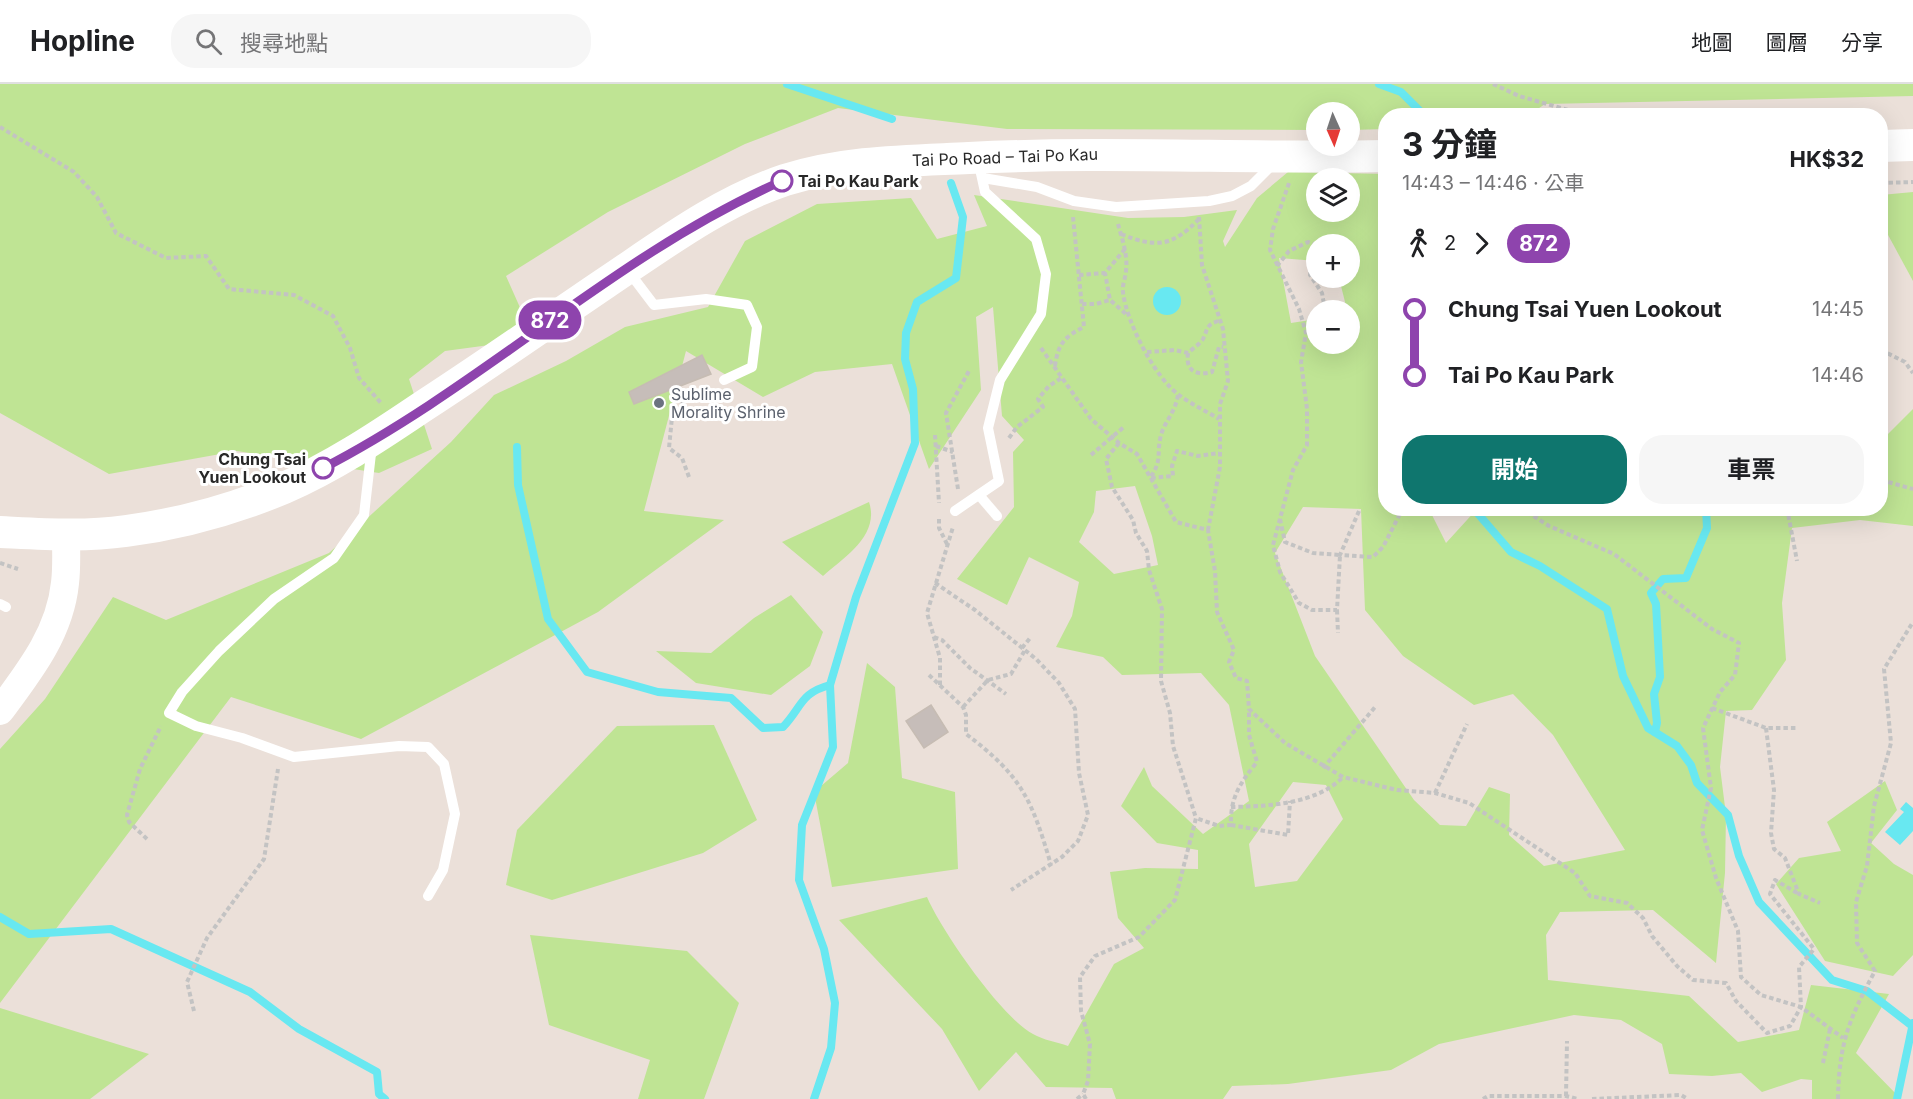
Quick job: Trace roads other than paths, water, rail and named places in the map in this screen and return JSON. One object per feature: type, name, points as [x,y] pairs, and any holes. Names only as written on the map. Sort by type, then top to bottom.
[{"type":"main road","points":[[1888,146],[1913,145]]},
{"type":"main road","name":"Tai Po Road – Tai Po Kau","points":[[0,532],[66,536],[124,532],[182,521],[232,507],[283,488],[334,463],[373,439],[675,235],[782,181],[865,163],[980,168],[1138,153],[1285,166],[1378,157]]},
{"type":"street","points":[[0,711],[50,637],[60,610],[65,583],[66,536]]},
{"type":"lane","points":[[980,168],[1074,201],[1116,207],[1194,202],[1232,196],[1266,172],[1285,166]]},
{"type":"lane","points":[[958,509],[999,482],[988,428],[1000,380],[1041,314],[1046,274],[1036,238],[985,192],[980,168]]},
{"type":"lane","points":[[627,269],[635,284],[654,305],[706,299],[747,305],[757,327],[752,367],[724,380]]},
{"type":"lane","points":[[373,439],[364,515],[334,558],[266,606],[219,651],[182,693],[169,713],[196,726],[242,738],[294,757],[399,746],[428,747],[444,764],[455,814],[443,870],[428,896]]},
{"type":"lane","points":[[979,495],[997,516]]},
{"type":"water","points":[[1167,287],[1177,291],[1181,301],[1177,311],[1167,315],[1157,311],[1153,301],[1157,291]]},
{"type":"water","points":[[1906,802],[1913,808],[1913,831],[1900,845],[1885,832],[1904,812],[1900,809]]},
{"type":"waterway","points":[[787,84],[892,119]]},
{"type":"waterway","points":[[1379,84],[1401,92],[1417,108]]},
{"type":"waterway","points":[[814,1099],[831,1048],[835,1003],[824,949],[799,880],[802,825],[833,747],[830,685],[856,597],[915,443],[913,389],[905,359],[906,333],[917,302],[956,278],[963,217],[951,183]]},
{"type":"waterway","points":[[517,447],[518,485],[548,619],[587,672],[658,692],[731,698],[763,728],[783,727],[807,697],[820,688],[830,685]]},
{"type":"waterway","points":[[1480,516],[1511,552],[1540,566],[1607,609],[1623,676],[1648,728],[1677,746],[1691,765],[1697,783],[1728,815],[1739,856],[1759,902],[1832,980],[1867,991],[1911,1025]]},
{"type":"waterway","points":[[1655,732],[1657,723],[1654,694],[1660,677],[1656,604],[1651,593],[1663,579],[1686,578],[1707,528],[1706,516]]},
{"type":"waterway","points":[[0,917],[29,934],[111,929],[250,992],[299,1029],[377,1072],[379,1094],[385,1099]]},
{"type":"waterway","points":[[1897,1099],[1913,1023]]},
{"type":"place","name":"Tai Po Kau Park","points":[[782,181]]},
{"type":"place","name":"Sublime Morality Shrine","points":[[659,403]]},
{"type":"place","name":"Chung Tsai Yuen Lookout","points":[[323,468]]}]
